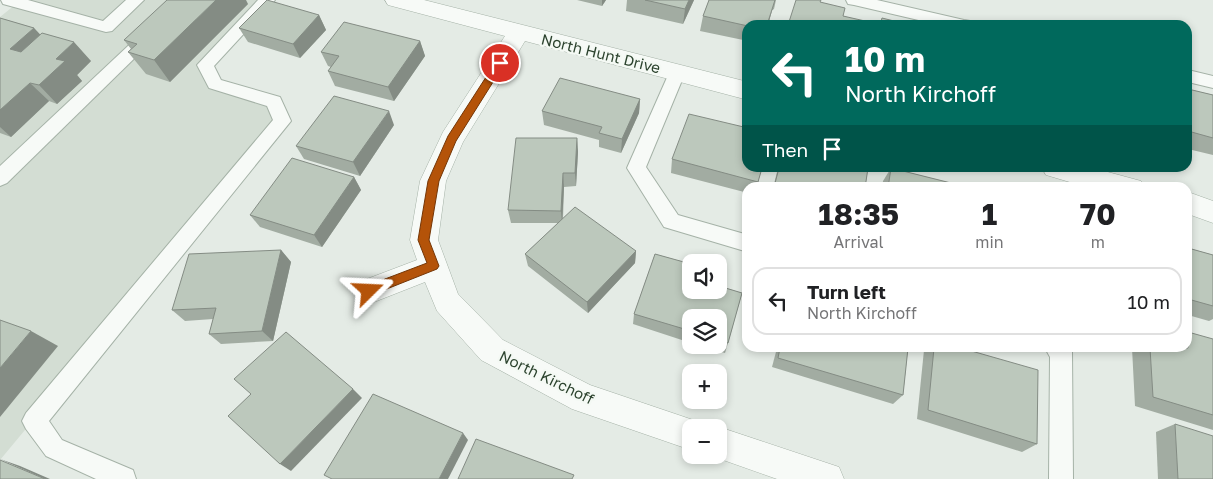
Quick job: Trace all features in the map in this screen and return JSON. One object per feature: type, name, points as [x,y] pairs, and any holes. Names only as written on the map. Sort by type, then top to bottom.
[{"type":"street","name":"North Hunt Drive","points":[[396,0],[742,89]]},
{"type":"street","name":"North Kirchoff","points":[[519,32],[452,139],[433,181],[424,240],[447,302],[492,350],[583,398],[682,431]]},
{"type":"street","points":[[1071,172],[1109,182]]},
{"type":"street","points":[[1192,204],[1213,212]]},
{"type":"street","points":[[369,291],[433,266]]},
{"type":"street","points":[[727,446],[827,479]]},
{"type":"lane","points":[[9,0],[106,27],[136,0]]},
{"type":"lane","points":[[0,178],[186,0]]},
{"type":"lane","points":[[124,479],[54,448],[34,421],[282,121],[274,102],[215,84],[206,65],[267,0]]},
{"type":"lane","points":[[854,0],[942,20]]},
{"type":"lane","points":[[678,73],[636,168],[670,221],[742,242]]},
{"type":"lane","points":[[1192,77],[1213,82]]},
{"type":"lane","points":[[0,156],[18,161]]},
{"type":"lane","points":[[1061,352],[1061,479]]},
{"type":"shaded area","points":[[21,0],[267,0],[206,65],[215,84],[274,102],[282,121],[0,460],[0,17]]},
{"type":"building","points":[[167,0],[216,0],[154,60],[128,52],[137,44],[124,40]]},
{"type":"building","points":[[267,0],[319,15],[293,44],[239,28]]},
{"type":"building","points":[[645,0],[689,0],[685,9]]},
{"type":"building","points":[[709,0],[775,0],[769,20],[742,20],[742,25],[703,16]]},
{"type":"building","points":[[796,0],[821,0],[820,2],[845,8],[843,16],[861,20],[790,20]]},
{"type":"building","points":[[0,18],[34,28],[10,49],[21,52],[42,33],[74,42],[56,59],[65,61],[39,85],[30,83],[0,110]]},
{"type":"building","points":[[344,22],[420,41],[388,87],[328,71],[339,56],[321,52]]},
{"type":"building","points":[[560,78],[640,99],[622,139],[599,133],[602,127],[542,111]]},
{"type":"building","points":[[1192,90],[1213,95],[1213,138],[1192,132]]},
{"type":"building","points":[[334,96],[389,111],[353,162],[296,146]]},
{"type":"building","points":[[689,114],[742,127],[742,172],[761,172],[758,182],[672,159]]},
{"type":"building","points":[[516,138],[577,138],[575,173],[563,173],[561,211],[508,210]]},
{"type":"building","points":[[292,158],[354,177],[314,235],[250,215]]},
{"type":"building","points":[[778,172],[867,172],[866,182],[775,182]]},
{"type":"building","points":[[890,172],[907,172],[947,182],[889,182]]},
{"type":"building","points":[[575,207],[636,251],[587,302],[525,254]]},
{"type":"building","points":[[1192,249],[1213,255],[1213,306],[1192,300]]},
{"type":"building","points":[[281,250],[262,331],[209,334],[216,308],[172,310],[189,254]]},
{"type":"building","points":[[655,254],[682,262],[682,299],[727,299],[727,288],[742,293],[728,343],[727,309],[682,309],[682,328],[634,314]]},
{"type":"building","points":[[0,320],[31,331],[0,368]]},
{"type":"building","points":[[286,332],[353,389],[280,464],[228,416],[251,394],[234,379]]},
{"type":"building","points":[[1192,333],[1213,339],[1213,415],[1153,397],[1150,352],[1192,352]]},
{"type":"building","points":[[779,352],[908,352],[903,395],[778,358]]},
{"type":"building","points":[[934,352],[975,352],[1038,370],[1037,444],[928,410]]},
{"type":"building","points":[[373,394],[463,433],[439,479],[332,479],[324,475]]},
{"type":"building","points":[[1175,424],[1213,436],[1213,479],[1178,479]]},
{"type":"building","points":[[476,439],[574,475],[572,479],[458,479]]},
{"type":"building","points":[[0,460],[45,479],[0,479]]},
{"type":"route","points":[[369,291],[433,266],[424,240],[433,181],[452,139],[500,63]]}]
